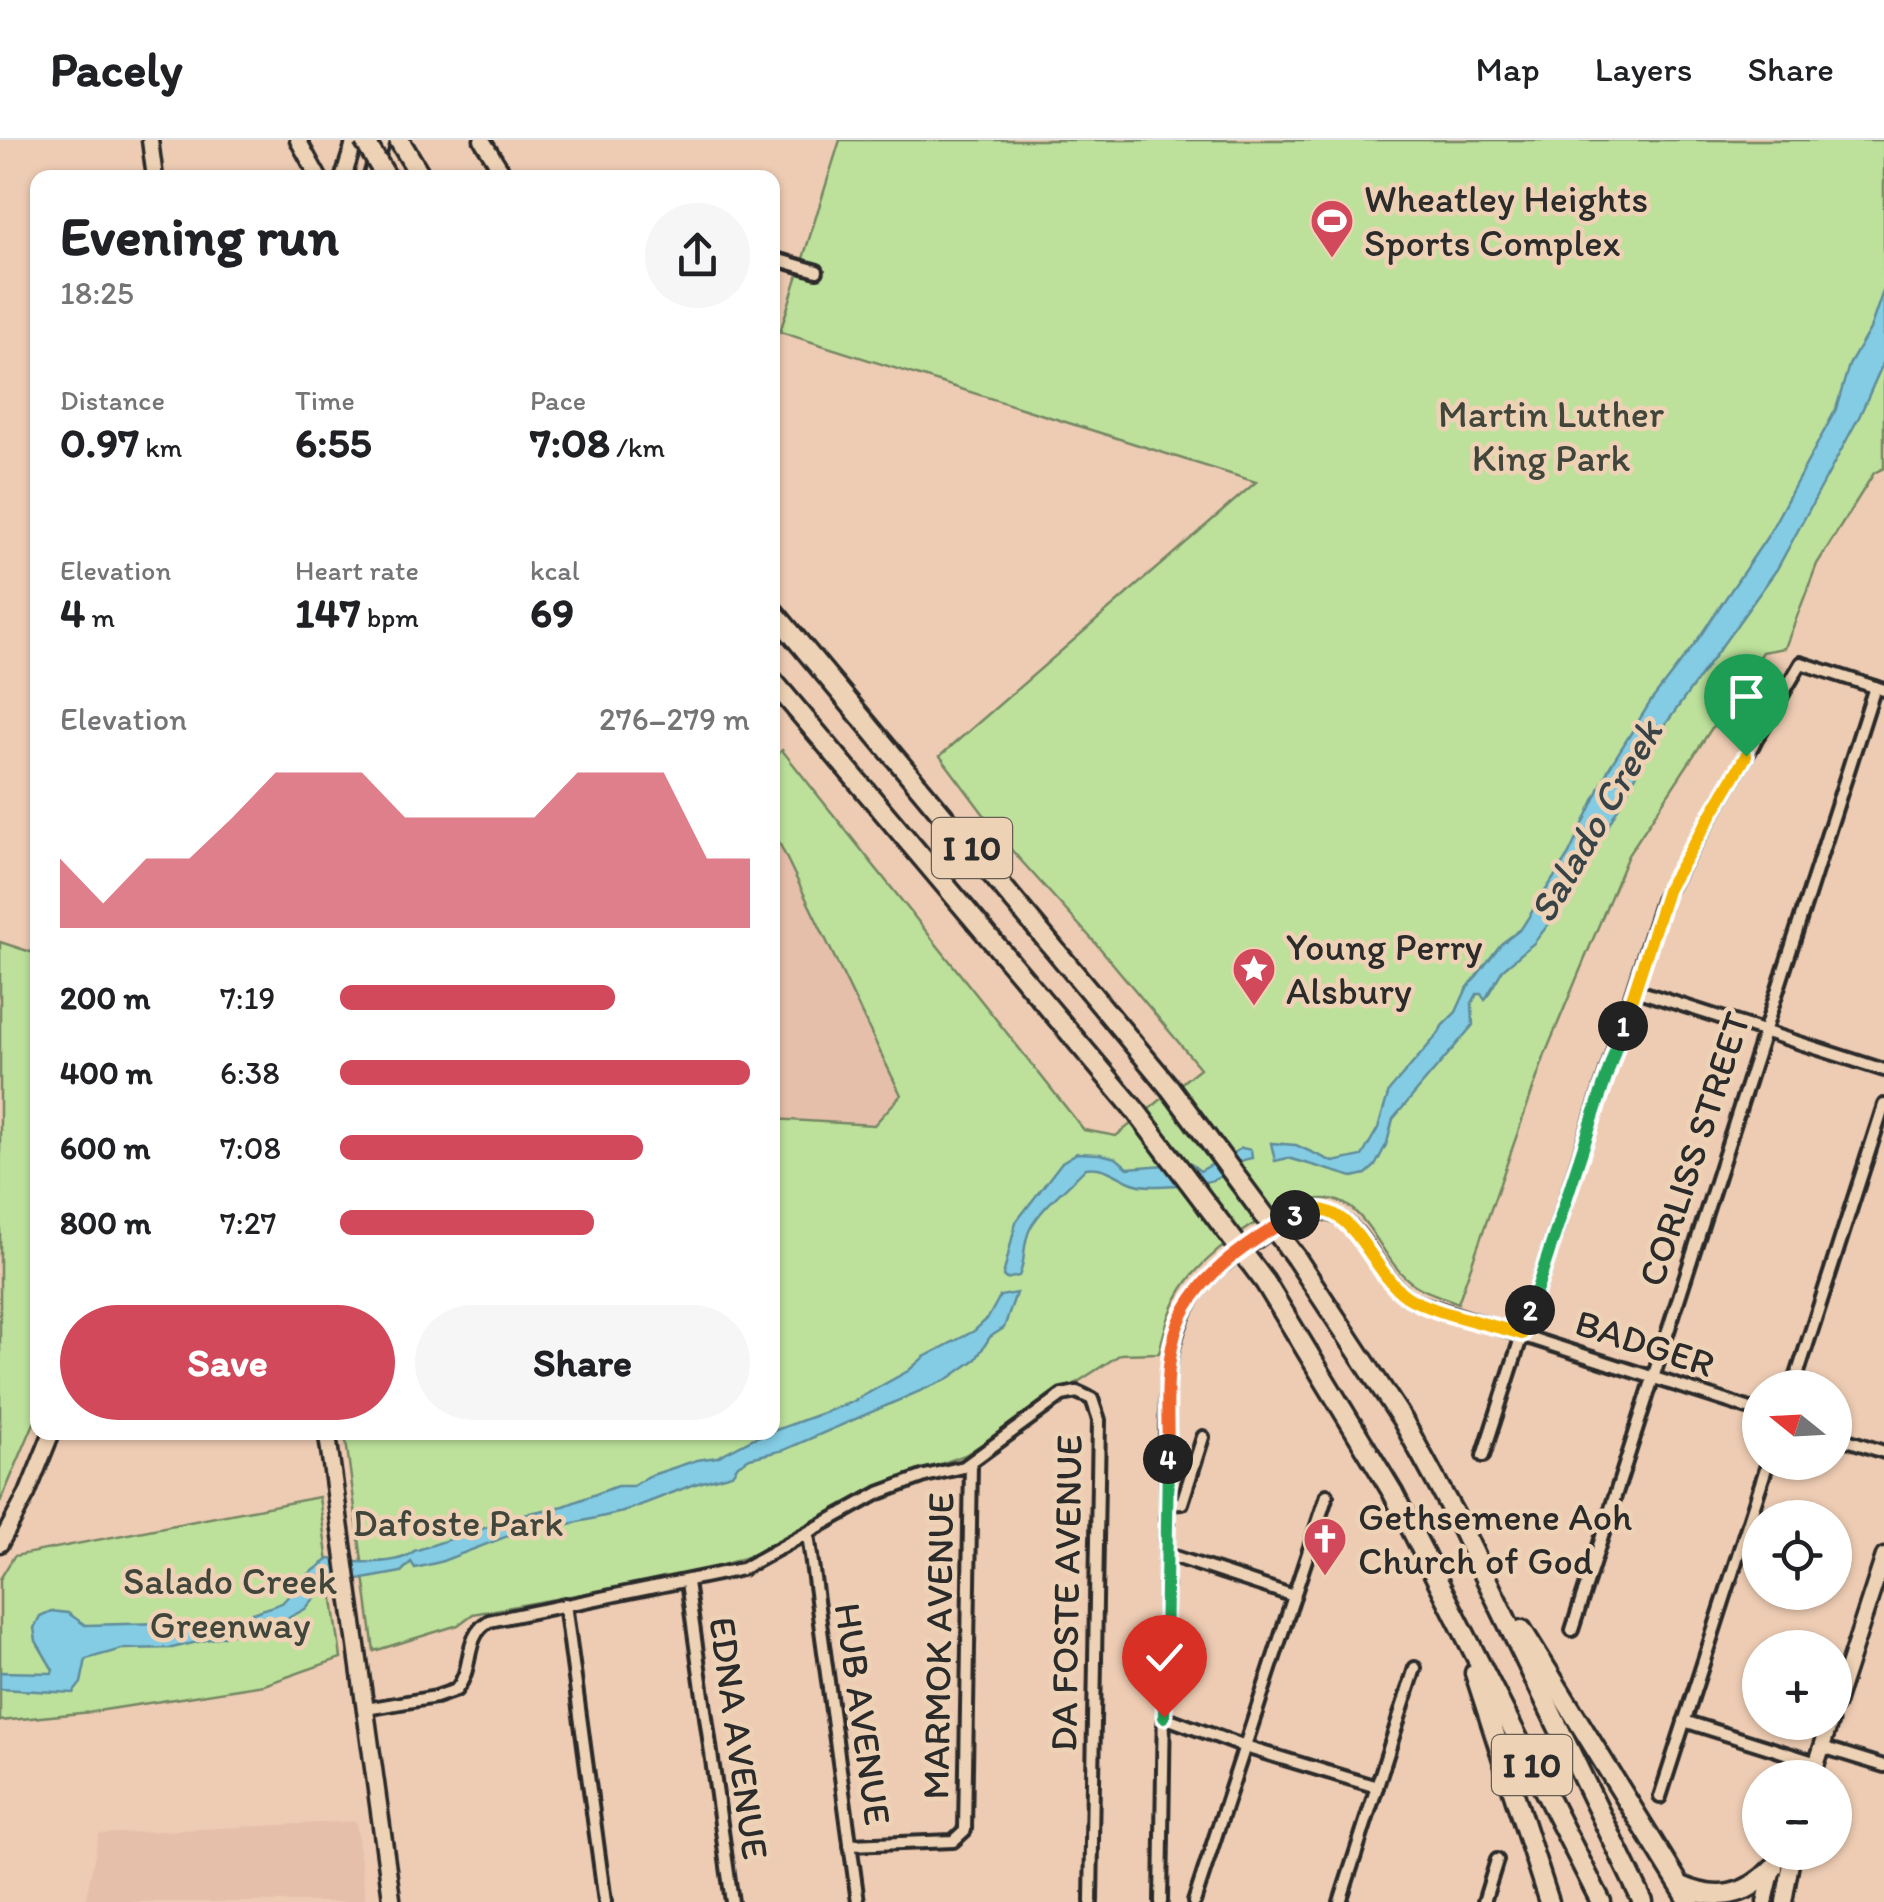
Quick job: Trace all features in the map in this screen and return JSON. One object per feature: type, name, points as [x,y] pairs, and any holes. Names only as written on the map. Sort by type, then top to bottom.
[{"type":"highway","points":[[364,140],[382,170]]},
{"type":"highway","points":[[398,140],[417,170]]},
{"type":"highway","name":"I 10","points":[[780,620],[1170,1088],[1296,1258],[1402,1419],[1462,1530],[1643,1902]]},
{"type":"highway","name":"I 10","points":[[780,689],[1135,1110],[1265,1282],[1393,1494],[1600,1902]]},
{"type":"highway","points":[[1462,1530],[1685,1894],[1733,1896],[1760,1882],[1770,1870]]},
{"type":"highway","points":[[1462,1629],[1549,1902]]},
{"type":"main road","points":[[150,140],[154,170]]},
{"type":"main road","points":[[298,140],[315,170]]},
{"type":"main road","points":[[346,170],[355,140]]},
{"type":"main road","points":[[373,170],[382,140]]},
{"type":"main road","points":[[482,140],[501,170]]},
{"type":"main road","points":[[0,1544],[27,1494],[49,1440]]},
{"type":"main road","points":[[327,1440],[392,1902]]},
{"type":"main road","points":[[1852,1654],[1884,1556]]},
{"type":"main road","points":[[1817,1760],[1824,1740]]},
{"type":"main road","points":[[1765,1902],[1775,1870]]},
{"type":"main road","points":[[1784,1902],[1790,1870]]},
{"type":"street","points":[[780,260],[817,271]]},
{"type":"street","points":[[1483,1456],[1668,888],[1801,663],[1880,688]]},
{"type":"street","name":"CORLISS STREET","points":[[1572,1630],[1764,1032],[1880,688]]},
{"type":"street","points":[[1635,990],[1884,1070]]},
{"type":"street","points":[[1798,1370],[1884,1105]]},
{"type":"street","name":"BADGER","points":[[1167,1504],[1169,1375],[1174,1338],[1188,1305],[1212,1274],[1300,1212],[1318,1210],[1348,1223],[1399,1291],[1423,1304],[1742,1406]]},
{"type":"street","name":"DA FOSTE AVENUE","points":[[366,1709],[456,1690],[468,1668],[470,1641],[482,1625],[502,1616],[742,1569],[897,1486],[964,1467],[1062,1394],[1082,1393],[1096,1405],[1099,1420],[1091,1902]]},
{"type":"street","points":[[1161,1902],[1167,1504],[1182,1503],[1203,1436]]},
{"type":"street","points":[[1852,1442],[1884,1452]]},
{"type":"street","name":"MARMOK AVENUE","points":[[850,1844],[953,1840],[965,1830],[970,1462]]},
{"type":"street","points":[[1660,1797],[1762,1480]]},
{"type":"street","points":[[1194,1902],[1328,1495]]},
{"type":"street","name":"HUB AVENUE","points":[[808,1534],[858,1902]]},
{"type":"street","points":[[1166,1554],[1294,1596]]},
{"type":"street","name":"EDNA AVENUE","points":[[687,1582],[732,1902]]},
{"type":"street","points":[[565,1604],[605,1902]]},
{"type":"street","points":[[1340,1902],[1415,1668]]},
{"type":"street","points":[[1164,1717],[1245,1747],[1377,1787]]},
{"type":"street","points":[[1684,1721],[1787,1760]]},
{"type":"street","points":[[1822,1747],[1884,1766]]},
{"type":"street","points":[[1484,1902],[1497,1860]]},
{"type":"shaded area","points":[[780,846],[902,1095],[875,1125],[780,1119]]},
{"type":"shaded area","points":[[356,1821],[366,1902],[85,1902],[99,1834]]},
{"type":"green space","name":"Martin Luther King Park","points":[[840,140],[1884,140],[1884,468],[1874,473],[1817,564],[1785,648],[1762,652],[1628,855],[1546,1052],[1458,1303],[1405,1277],[1351,1208],[1333,1200],[1311,1200],[1287,1207],[1239,1234],[1187,1282],[1166,1325],[1159,1353],[1121,1354],[965,1455],[870,1490],[768,1550],[698,1573],[473,1614],[458,1625],[374,1651],[346,1440],[780,1440],[780,1119],[874,1125],[901,1095],[780,844],[782,750],[1084,1130],[1116,1136],[1200,1068],[1006,844],[940,756],[1256,482],[780,332]]},
{"type":"green space","points":[[0,942],[30,952],[30,1432],[0,1503]]},
{"type":"green space","name":"Salado Creek Greenway","points":[[319,1497],[341,1658],[264,1685],[91,1712],[0,1721],[0,1579],[14,1556]]},
{"type":"water","name":"Salado Creek","points":[[1884,288],[1884,361],[1860,415],[1777,569],[1658,735],[1568,899],[1534,943],[1503,969],[1485,1000],[1477,994],[1472,1003],[1473,1025],[1393,1119],[1375,1166],[1366,1174],[1353,1177],[1288,1158],[1275,1161],[1271,1143],[1296,1145],[1333,1162],[1362,1156],[1378,1128],[1389,1091],[1456,1012],[1466,990],[1501,944],[1521,929],[1569,854],[1609,768],[1651,701],[1767,537],[1836,409],[1849,365],[1870,329]]},
{"type":"water","points":[[1242,1148],[1251,1150],[1252,1158],[1218,1178],[1199,1183],[1141,1185],[1104,1170],[1086,1168],[1035,1221],[1019,1276],[1003,1276],[1016,1222],[1062,1162],[1077,1153],[1116,1158],[1128,1168],[1190,1163],[1200,1171]]},
{"type":"water","points":[[1016,1293],[1004,1328],[990,1337],[976,1359],[948,1379],[784,1450],[750,1458],[732,1474],[623,1512],[569,1524],[534,1526],[440,1562],[415,1568],[411,1562],[401,1572],[325,1586],[305,1609],[279,1623],[172,1648],[122,1649],[86,1659],[81,1683],[73,1693],[0,1689],[0,1672],[52,1673],[34,1628],[40,1616],[51,1611],[68,1613],[85,1625],[163,1623],[197,1627],[235,1619],[282,1603],[329,1559],[397,1559],[617,1486],[633,1486],[649,1476],[717,1457],[750,1440],[780,1440],[780,1429],[850,1403],[974,1331],[988,1318],[1000,1296]]},
{"type":"place","name":"Wheatley Heights Sports Complex","points":[[1332,259]]},
{"type":"place","name":"Young Perry Alsbury","points":[[1254,1007]]},
{"type":"place","name":"Gethsemene Aoh Church of God","points":[[1325,1577]]},
{"type":"route","points":[[1164,1717],[1170,1362],[1174,1338],[1188,1305],[1220,1268],[1280,1224],[1300,1212],[1318,1210],[1348,1223],[1389,1282],[1405,1296],[1522,1334],[1662,900],[1746,756]]},
{"type":"park label","name":"Dafoste Park","points":[[458,1523]]}]
